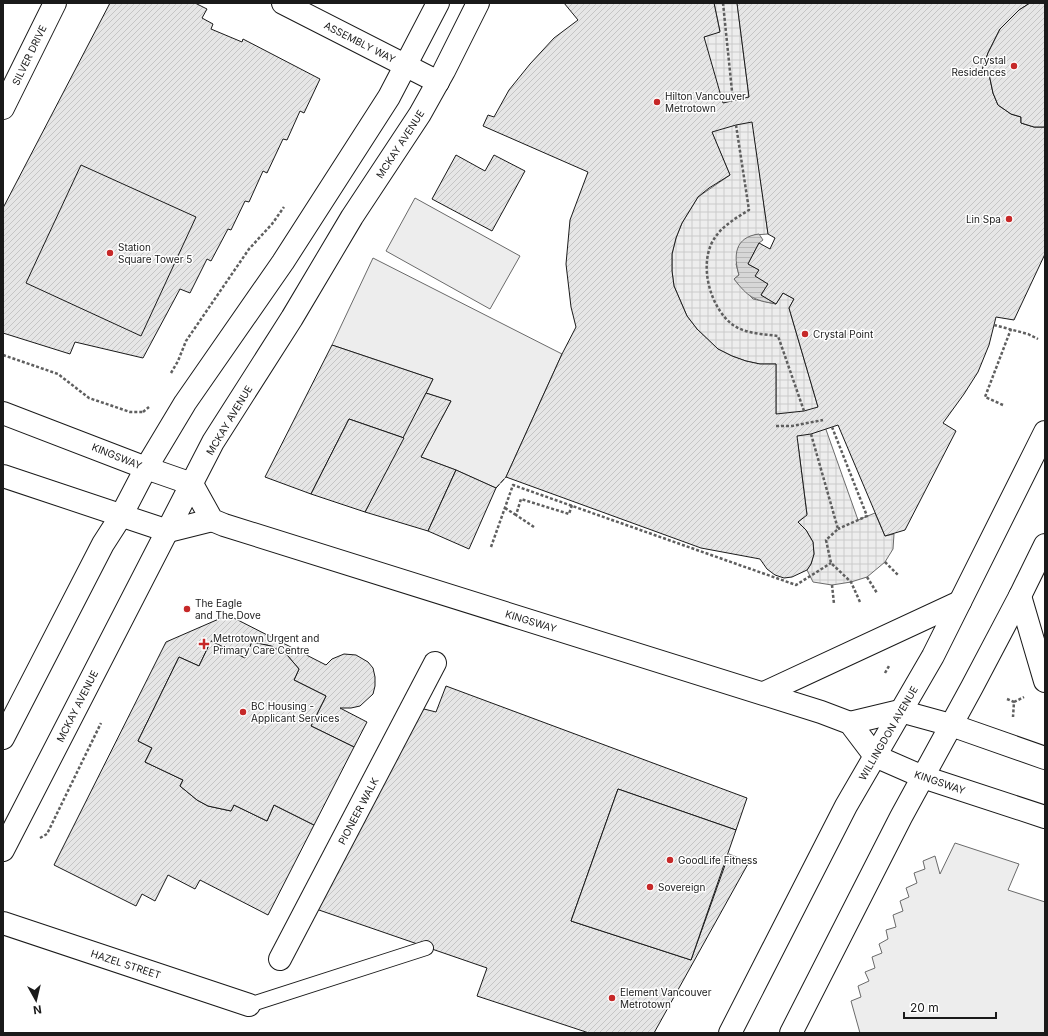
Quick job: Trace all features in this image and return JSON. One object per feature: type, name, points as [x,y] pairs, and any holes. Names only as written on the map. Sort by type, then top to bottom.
[{"type":"main road","name":"SILVER DRIVE","points":[[3,108],[55,3]]},
{"type":"main road","name":"ASSEMBLY WAY","points":[[283,3],[438,82]]},
{"type":"main road","points":[[3,738],[103,544],[121,516],[146,468],[185,403],[283,262],[389,96],[438,3]]},
{"type":"main road","name":"MCKAY AVENUE","points":[[3,850],[213,442],[292,318],[352,217],[420,114],[478,3]]},
{"type":"main road","name":"KINGSWAY","points":[[3,413],[192,484]]},
{"type":"main road","name":"WILLINGDON AVENUE","points":[[730,1033],[846,806],[933,656],[1045,432]]},
{"type":"main road","points":[[3,476],[168,531],[212,520],[192,484]]},
{"type":"main road","name":"KINGSWAY","points":[[212,520],[224,526],[821,712],[850,723],[875,756],[923,777],[1045,817]]},
{"type":"main road","points":[[791,1033],[901,817],[1020,596],[1045,545]]},
{"type":"main road","points":[[1020,596],[1045,681]]},
{"type":"main road","points":[[764,693],[960,602]]},
{"type":"main road","name":"PIONEER WALK","points":[[280,959],[435,663]]},
{"type":"main road","points":[[850,723],[900,711],[951,725],[1045,758]]},
{"type":"main road","name":"HAZEL STREET","points":[[3,923],[249,1005]]},
{"type":"lane","points":[[249,1005],[426,948]]},
{"type":"path","points":[[723,3],[732,101]]},
{"type":"path","points":[[736,124],[748,210],[724,226],[713,240],[706,257],[706,276],[712,294],[721,311],[733,325],[750,333],[778,336],[804,411]]},
{"type":"path","points":[[168,378],[178,361],[186,341],[249,250],[272,224],[285,205]]},
{"type":"path","points":[[994,325],[1011,329],[1038,339]]},
{"type":"path","points":[[1003,405],[985,396],[1011,329]]},
{"type":"path","points":[[3,355],[58,374],[89,398],[130,412],[143,412],[153,402]]},
{"type":"path","points":[[776,426],[792,426],[823,420]]},
{"type":"path","points":[[832,427],[867,516],[838,529],[826,540],[831,563],[851,582],[860,602]]},
{"type":"path","points":[[811,434],[838,529]]},
{"type":"path","points":[[491,547],[513,485],[796,584],[831,563]]},
{"type":"path","points":[[516,515],[521,499],[569,514],[572,506]]},
{"type":"path","points":[[505,508],[534,527]]},
{"type":"path","points":[[885,562],[899,576]]},
{"type":"path","points":[[867,577],[877,593]]},
{"type":"path","points":[[832,584],[834,604]]},
{"type":"path","points":[[1007,699],[1014,702],[1014,717]]},
{"type":"path","points":[[47,834],[103,720]]},
{"type":"shaded area","points":[[714,3],[737,3],[768,234],[754,235],[736,264],[739,275],[734,279],[753,299],[776,304],[783,293],[794,299],[789,308],[818,407],[858,520],[875,513],[885,536],[894,534],[893,549],[885,562],[867,577],[851,582],[832,585],[813,582],[807,570],[811,564],[814,554],[813,542],[806,530],[798,522],[807,514],[798,444],[776,414],[776,364],[760,364],[746,361],[718,349],[697,329],[687,316],[674,286],[672,254],[682,223],[698,197],[730,175],[707,121],[704,37],[720,31]]},
{"type":"shaded area","points":[[415,198],[520,256],[490,309],[386,251]]},
{"type":"shaded area","points":[[759,234],[763,240],[759,243],[748,264],[759,270],[756,276],[768,284],[761,295],[776,304],[752,297],[743,290],[734,279],[739,275],[736,261],[738,248],[745,239]]},
{"type":"shaded area","points":[[373,258],[562,354],[506,477],[496,488],[456,470],[421,457],[451,401],[426,393],[433,379],[332,345]]},
{"type":"shaded area","points":[[955,843],[1019,864],[1008,890],[1045,902],[1045,1033],[860,1033],[851,1001],[861,997],[858,986],[869,981],[865,972],[875,968],[872,957],[882,953],[879,944],[888,939],[886,930],[896,927],[893,915],[903,911],[900,901],[909,897],[906,888],[917,883],[914,873],[925,869],[923,861],[935,856],[940,874]]},
{"type":"building","points":[[110,3],[195,3],[207,9],[202,18],[213,24],[211,29],[242,42],[243,39],[320,79],[304,113],[300,111],[287,140],[283,139],[267,173],[263,171],[249,202],[245,201],[231,230],[228,229],[211,261],[207,259],[190,293],[180,289],[143,358],[75,342],[70,354],[3,333],[3,208]]},
{"type":"building","points":[[564,3],[714,3],[720,32],[704,37],[723,103],[749,97],[737,3],[1030,3],[1019,10],[1000,29],[988,53],[981,73],[989,74],[993,93],[998,105],[1011,114],[1021,117],[1021,123],[1034,127],[1045,127],[1045,254],[1014,320],[996,317],[989,345],[978,372],[943,423],[956,431],[905,530],[885,536],[838,425],[811,434],[797,436],[807,515],[798,522],[806,530],[813,542],[814,554],[811,564],[807,570],[792,577],[784,578],[775,575],[767,569],[760,559],[701,548],[506,477],[562,354],[576,327],[571,307],[566,264],[570,220],[588,172],[483,126],[488,115],[494,117],[509,90],[530,64],[554,38],[578,20]],"holes":[[[752,122],[768,234],[775,238],[770,249],[759,243],[748,264],[759,270],[755,276],[768,284],[761,295],[776,304],[783,293],[794,299],[789,308],[818,407],[804,411],[776,414],[776,364],[760,364],[746,361],[718,349],[697,329],[687,316],[674,286],[672,254],[682,223],[698,197],[730,175],[712,132]]]},
{"type":"building","name":"Crystal Residences","points":[[1030,3],[1045,3],[1045,127],[1034,127],[1021,123],[1021,117],[1011,114],[998,105],[993,93],[989,74],[981,73],[988,53],[1000,29],[1019,10]]},
{"type":"building","points":[[456,155],[485,171],[494,155],[525,171],[492,231],[432,199]]},
{"type":"building","name":"Station Square Tower 5","points":[[81,165],[196,217],[141,336],[26,283]]},
{"type":"building","points":[[332,345],[433,379],[404,438],[349,419],[311,494],[265,477]]},
{"type":"building","points":[[426,393],[451,401],[421,457],[456,470],[428,531],[365,512]]},
{"type":"building","points":[[349,419],[404,438],[365,512],[311,494]]},
{"type":"building","points":[[456,470],[496,488],[469,549],[428,531]]},
{"type":"building","points":[[228,615],[326,665],[332,659],[344,654],[356,655],[368,662],[373,668],[375,677],[373,694],[360,706],[340,708],[367,722],[354,747],[311,726],[326,696],[294,680],[299,669],[287,655],[271,646],[252,642],[245,658],[211,641],[199,666],[179,657],[138,741],[152,748],[145,762],[183,780],[180,786],[197,800],[208,806],[231,811],[234,805],[267,821],[274,805],[314,825],[268,915],[200,880],[195,889],[168,875],[155,901],[142,894],[136,906],[54,865],[166,642]]},
{"type":"building","points":[[211,641],[245,658],[252,642],[271,646],[287,655],[299,669],[294,680],[326,696],[311,726],[354,747],[314,825],[274,805],[267,821],[234,805],[231,811],[208,806],[197,800],[180,786],[183,780],[145,762],[152,748],[138,741],[179,657],[199,666]]},
{"type":"building","points":[[446,686],[747,798],[736,830],[618,789],[571,921],[691,960],[729,854],[749,862],[654,1033],[589,1033],[477,996],[487,968],[316,909],[416,707],[436,712]]},
{"type":"building","name":"Sovereign","points":[[618,789],[736,830],[691,960],[571,921]]},
{"type":"fence","points":[[496,488],[506,477]]},
{"type":"place","name":"Crystal Residences","points":[[1014,66]]},
{"type":"place","name":"Hilton Vancouver Metrotown","points":[[657,102]]},
{"type":"place","name":"Lin Spa","points":[[1009,219]]},
{"type":"place","name":"Station Square Tower 5","points":[[110,253]]},
{"type":"place","name":"Crystal Point","points":[[805,334]]},
{"type":"place","name":"The Eagle and The Dove","points":[[187,609]]},
{"type":"place","name":"Metrotown Urgent and Primary Care Centre","points":[[204,644]]},
{"type":"place","name":"BC Housing - Applicant Services","points":[[243,712]]},
{"type":"place","name":"GoodLife Fitness","points":[[670,860]]},
{"type":"place","name":"Sovereign","points":[[650,887]]},
{"type":"place","name":"Element Vancouver Metrotown","points":[[612,998]]}]
